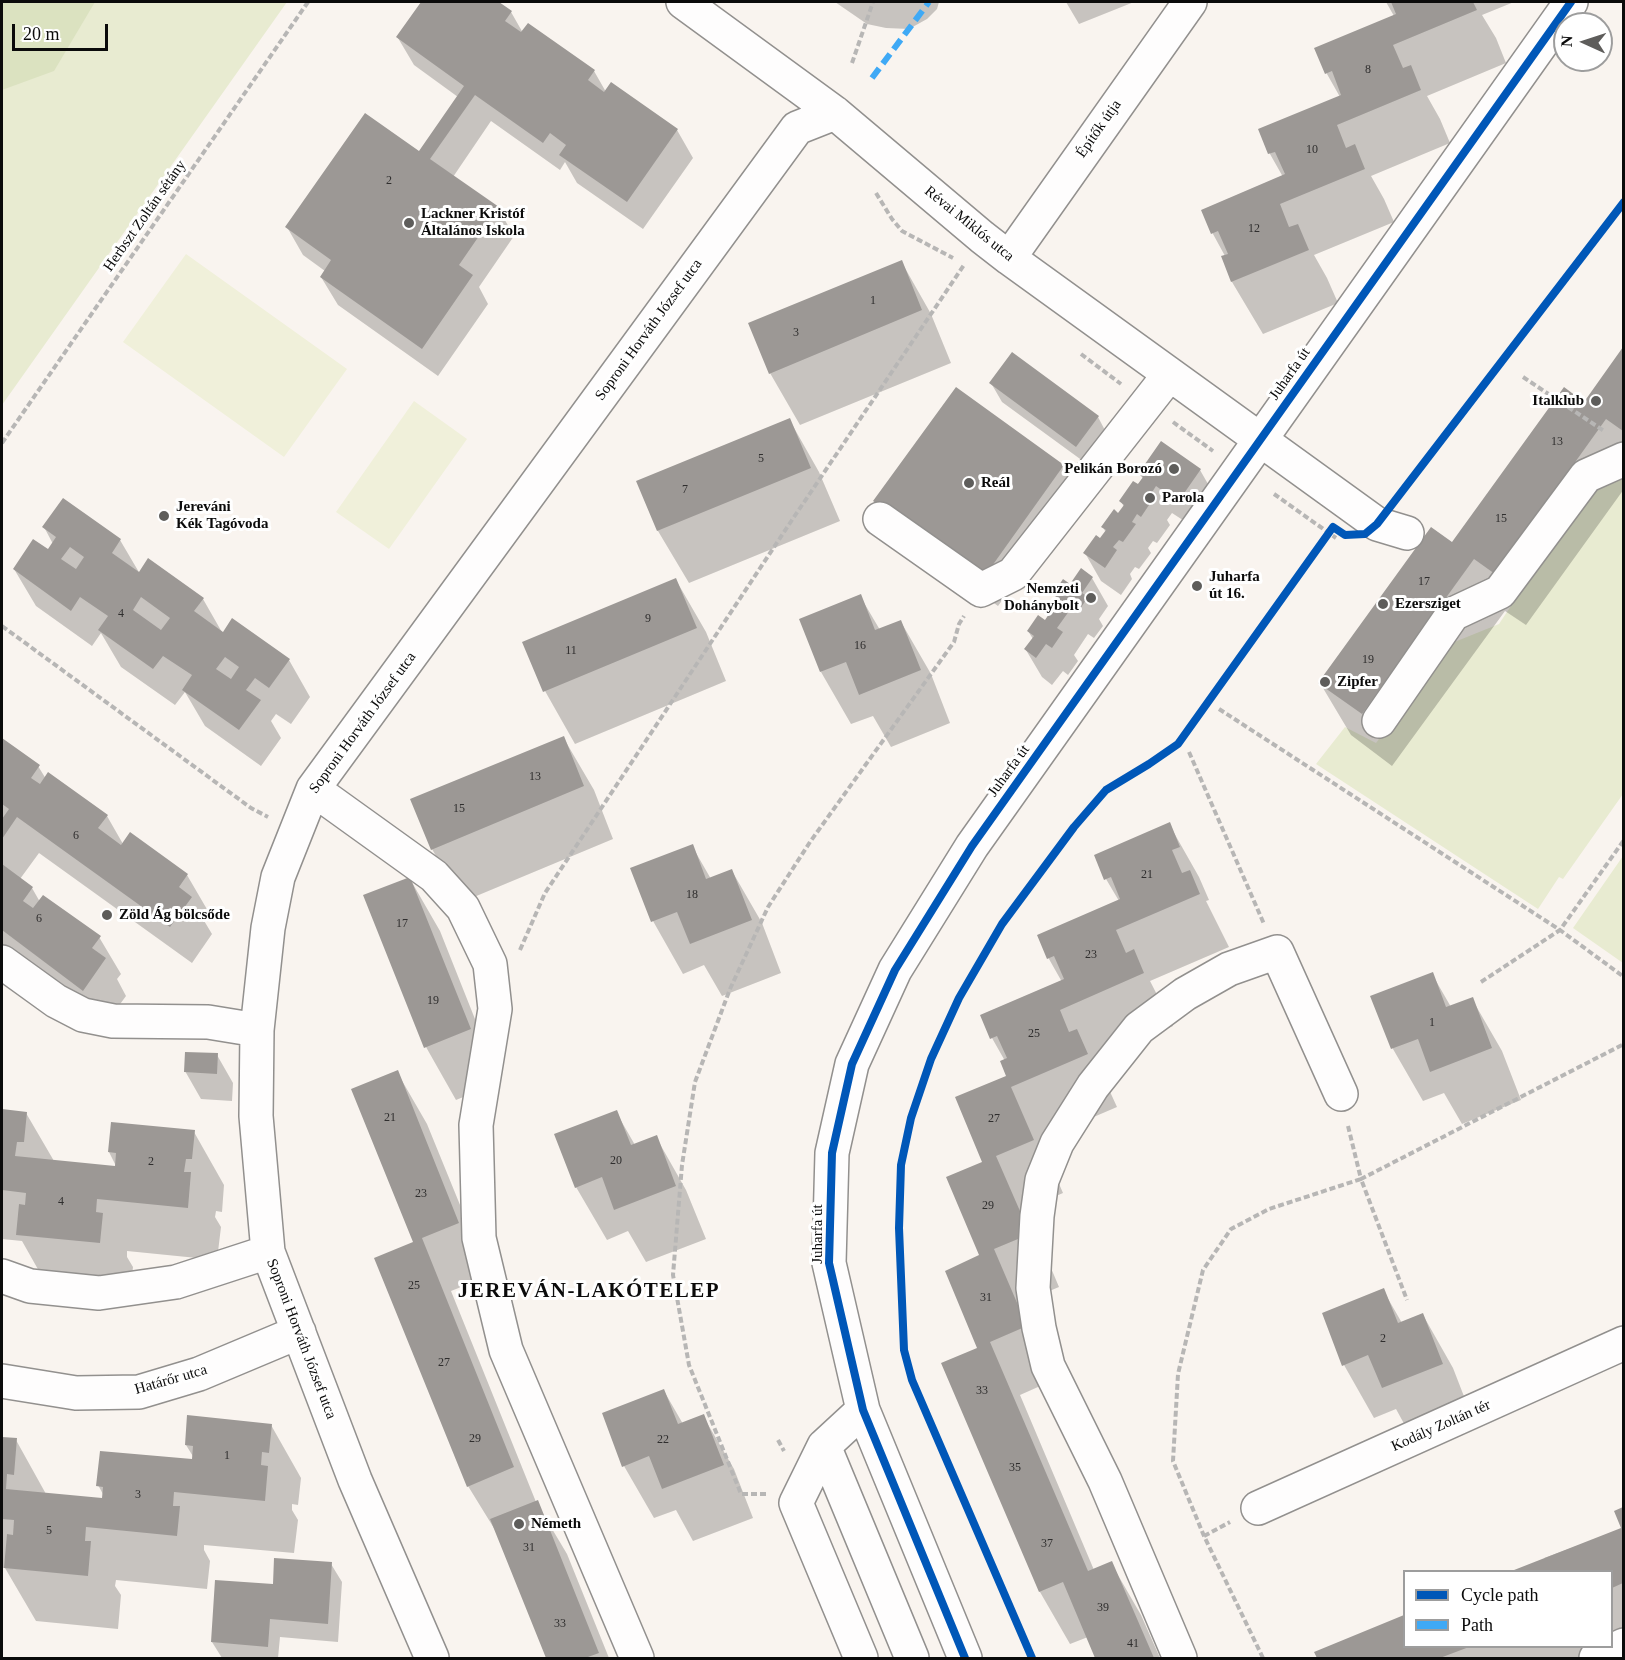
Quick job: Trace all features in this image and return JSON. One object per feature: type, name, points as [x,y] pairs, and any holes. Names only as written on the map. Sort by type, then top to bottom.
[{"type":"street","name":"Révai Miklós utca","points":[[683,2],[835,113],[1009,258],[1260,440],[1392,529]]},
{"type":"street","name":"Építők útja","points":[[1009,258],[1190,2]]},
{"type":"street","name":"Juharfa út","points":[[965,1659],[862,1410],[829,1263],[832,1153],[852,1064],[895,970],[972,846],[1571,2]]},
{"type":"street","name":"Soproni Horváth József utca","points":[[432,1659],[355,1480],[268,1252],[256,1116],[257,1030],[268,928],[278,877],[313,789],[797,128],[835,113]]},
{"type":"street","points":[[880,519],[981,590],[1012,574],[1169,375]]},
{"type":"street","points":[[1379,721],[1453,614],[1500,592],[1586,476],[1623,459]]},
{"type":"street","points":[[313,789],[434,876],[463,908],[490,964],[495,1009],[476,1125],[480,1238],[506,1350],[637,1659]]},
{"type":"street","points":[[1180,1659],[1105,1481],[1048,1366],[1033,1288],[1037,1216],[1042,1180],[1057,1143],[1094,1086],[1139,1028],[1170,1004],[1220,974],[1276,952],[1341,1094]]},
{"type":"street","points":[[2,962],[56,1001],[82,1015],[113,1021],[208,1022],[257,1030]]},
{"type":"street","points":[[2,1276],[30,1286],[99,1293],[176,1282],[268,1252]]},
{"type":"street","name":"Határőr utca","points":[[2,1381],[76,1392],[139,1392],[199,1374],[298,1332]]},
{"type":"street","name":"Kodály Zoltán tér","points":[[1258,1508],[1623,1343]]},
{"type":"street","points":[[861,1659],[796,1503],[824,1446],[862,1410]]},
{"type":"street","points":[[824,1446],[912,1659]]},
{"type":"street","points":[[1596,1659],[1623,1645]]},
{"type":"path","points":[[852,63],[873,2]]},
{"type":"path","points":[[518,956],[545,893],[982,237]]},
{"type":"path","points":[[1523,377],[1605,432]]},
{"type":"path","points":[[1274,494],[1339,540]]},
{"type":"path","points":[[1321,543],[1333,527],[1345,534],[1365,534],[1392,529]]},
{"type":"path","points":[[771,1493],[741,1494],[689,1365],[673,1275],[682,1165],[695,1082],[730,989],[768,907],[810,842],[954,642],[959,624],[981,590]]},
{"type":"path","points":[[2,626],[251,808],[296,830]]},
{"type":"path","points":[[1219,709],[1560,930],[1623,977]]},
{"type":"path","points":[[1189,752],[1276,952]]},
{"type":"path","points":[[1481,982],[1560,930],[1623,840]]},
{"type":"path","points":[[1263,1659],[1204,1536],[1173,1461],[1178,1374],[1203,1270],[1231,1229],[1269,1209],[1361,1179],[1623,1044]]},
{"type":"path","points":[[1341,1094],[1361,1179],[1407,1300]]},
{"type":"green space","points":[[2,2],[287,2],[2,405]]},
{"type":"green space","points":[[2,2],[95,2],[54,71],[2,90]]},
{"type":"green space","points":[[186,254],[347,369],[284,457],[123,342]]},
{"type":"green space","points":[[414,401],[467,439],[389,549],[336,512]]},
{"type":"green space","points":[[1623,476],[1623,794],[1563,879],[1559,877],[1538,909],[1316,764],[1345,727],[1376,743],[1447,645],[1499,624],[1587,491]]},
{"type":"green space","points":[[1623,856],[1623,963],[1573,928]]},
{"type":"building","points":[[421,2],[499,2],[512,11],[505,21],[521,32],[528,23],[595,70],[588,80],[604,92],[611,82],[678,129],[627,202],[559,155],[566,145],[550,133],[543,143],[475,95],[430,159],[499,207],[459,265],[473,275],[422,349],[320,277],[331,260],[285,227],[365,113],[419,151],[464,86],[396,37]]},
{"type":"building","points":[[1391,2],[1473,2],[1477,10],[1393,45],[1403,68],[1411,65],[1421,90],[1337,125],[1346,148],[1355,144],[1365,169],[1280,204],[1289,227],[1298,224],[1309,250],[1231,282],[1221,256],[1228,254],[1218,231],[1211,234],[1201,210],[1285,174],[1275,152],[1268,154],[1258,129],[1341,95],[1332,71],[1325,74],[1314,48],[1396,14]]},
{"type":"building","points":[[902,260],[922,310],[769,374],[748,323]]},
{"type":"building","points":[[1623,347],[1623,431],[1606,419],[1495,574],[1474,559],[1362,714],[1318,683],[1431,527],[1452,542],[1564,387],[1584,402]]},
{"type":"building","points":[[1012,352],[1099,416],[1076,447],[989,383]]},
{"type":"building","name":"Reál","points":[[956,387],[1064,465],[982,580],[873,501]]},
{"type":"building","points":[[790,418],[811,468],[657,531],[636,481]]},
{"type":"building","points":[[1161,441],[1201,469],[1178,502],[1156,486],[1151,494],[1155,496],[1141,517],[1137,514],[1132,522],[1136,524],[1123,542],[1119,540],[1113,547],[1117,550],[1105,568],[1083,553],[1096,535],[1100,538],[1106,530],[1101,527],[1114,509],[1118,513],[1124,505],[1119,501],[1133,481],[1138,484],[1143,477],[1138,474]]},
{"type":"building","points":[[63,498],[121,539],[112,553],[139,572],[148,558],[204,598],[194,611],[223,632],[232,618],[290,659],[269,688],[255,678],[246,690],[261,700],[239,730],[182,690],[192,675],[163,656],[153,669],[98,630],[108,616],[80,597],[71,611],[13,569],[33,539],[48,549],[56,537],[42,527]],"holes":[[[70,547],[84,557],[76,569],[61,559]],[[141,597],[170,618],[161,630],[133,610]],[[225,657],[239,667],[231,679],[216,669]]]},
{"type":"building","points":[[1081,568],[1093,577],[1082,593],[1088,597],[1078,612],[1072,607],[1057,628],[1063,632],[1052,648],[1046,644],[1036,658],[1024,649],[1034,636],[1027,631],[1038,615],[1045,620],[1059,599],[1053,594],[1063,579],[1070,584]]},
{"type":"building","points":[[676,578],[697,628],[543,692],[522,642]]},
{"type":"building","points":[[861,594],[875,630],[901,620],[921,670],[859,695],[846,662],[820,672],[799,619]]},
{"type":"building","points":[[564,736],[584,786],[431,850],[410,799]]},
{"type":"building","points":[[2,738],[40,765],[31,778],[40,784],[48,772],[108,815],[98,828],[121,845],[130,832],[188,874],[179,887],[192,897],[170,927],[17,817],[2,839],[2,819],[9,809],[2,804]]},
{"type":"building","points":[[1170,822],[1180,847],[1172,850],[1182,873],[1190,870],[1200,894],[1116,930],[1126,953],[1134,949],[1144,973],[1060,1010],[1069,1032],[1077,1029],[1088,1054],[1011,1087],[1034,1140],[996,1156],[1030,1234],[994,1249],[1027,1326],[990,1342],[1088,1571],[1112,1561],[1154,1658],[1095,1658],[1063,1582],[1039,1592],[941,1363],[977,1348],[945,1271],[979,1255],[946,1177],[982,1162],[955,1097],[1006,1076],[1000,1061],[1007,1058],[997,1036],[990,1039],[980,1015],[1064,979],[1054,956],[1047,959],[1037,935],[1120,899],[1111,877],[1104,880],[1094,855]]},
{"type":"building","points":[[693,844],[706,879],[732,869],[752,920],[690,944],[677,912],[651,922],[630,868]]},
{"type":"building","points":[[2,864],[33,887],[23,901],[33,908],[43,895],[101,936],[92,948],[106,958],[83,991],[2,930]]},
{"type":"building","points":[[410,877],[471,1029],[424,1048],[363,895]]},
{"type":"building","points":[[1433,972],[1446,1007],[1473,997],[1492,1048],[1430,1072],[1418,1039],[1391,1049],[1370,996]]},
{"type":"building","points":[[185,1052],[218,1053],[217,1074],[184,1072]]},
{"type":"building","points":[[398,1070],[459,1223],[422,1238],[514,1467],[467,1487],[374,1258],[413,1242],[351,1089]]},
{"type":"building","points":[[2,1109],[27,1112],[24,1142],[17,1142],[15,1156],[115,1166],[116,1153],[108,1152],[111,1122],[195,1130],[192,1159],[186,1159],[184,1172],[191,1172],[188,1208],[97,1199],[96,1212],[103,1213],[100,1243],[16,1235],[19,1204],[25,1205],[26,1193],[2,1190]]},
{"type":"building","points":[[617,1110],[631,1145],[657,1135],[676,1186],[614,1210],[602,1177],[575,1188],[554,1134]]},
{"type":"building","points":[[1384,1288],[1398,1323],[1423,1313],[1443,1364],[1382,1388],[1368,1355],[1342,1366],[1322,1313]]},
{"type":"building","points":[[664,1389],[678,1424],[704,1414],[724,1465],[662,1489],[649,1456],[622,1467],[602,1413]]},
{"type":"building","points":[[187,1415],[272,1424],[269,1453],[262,1452],[261,1465],[268,1466],[265,1501],[174,1492],[173,1506],[180,1506],[177,1536],[86,1527],[85,1541],[91,1541],[88,1576],[4,1568],[7,1534],[13,1535],[14,1520],[2,1519],[2,1437],[17,1438],[14,1475],[7,1474],[6,1489],[102,1498],[103,1487],[96,1486],[100,1451],[192,1459],[193,1446],[185,1445]]},
{"type":"building","points":[[538,1500],[599,1653],[589,1658],[546,1658],[490,1519]]},
{"type":"building","points":[[1623,1507],[1623,1583],[1613,1588],[1613,1570],[1514,1570],[1621,1528],[1614,1511]]},
{"type":"building","points":[[274,1558],[332,1562],[328,1624],[270,1619],[268,1647],[211,1642],[215,1580],[273,1584]]},
{"type":"building","points":[[1403,1615],[1403,1648],[1466,1648],[1440,1658],[1317,1658],[1314,1652]]},
{"type":"marked path","points":[[872,78],[929,2]]},
{"type":"cycle path","points":[[965,1658],[863,1410],[829,1263],[832,1153],[852,1064],[895,970],[972,846],[1571,2]]},
{"type":"cycle path","points":[[1032,1658],[912,1380],[904,1350],[899,1228],[901,1165],[911,1118],[931,1059],[959,998],[1002,924],[1074,827],[1106,790],[1178,744],[1333,527],[1345,535],[1365,534],[1377,524],[1624,202]]},
{"type":"place","name":"Lackner Kristóf Általános Iskola","points":[[409,223]]},
{"type":"place","name":"Italklub","points":[[1596,401]]},
{"type":"place","name":"Pelikán Borozó","points":[[1174,469]]},
{"type":"place","name":"Reál","points":[[969,483]]},
{"type":"place","name":"Parola","points":[[1150,498]]},
{"type":"place","name":"Jereváni Kék Tagóvoda","points":[[164,516]]},
{"type":"place","name":"Juharfa út 16.","points":[[1197,586]]},
{"type":"place","name":"Nemzeti Dohánybolt","points":[[1091,598]]},
{"type":"place","name":"Ezersziget","points":[[1383,604]]},
{"type":"place","name":"Zipfer","points":[[1325,682]]},
{"type":"place","name":"Zöld Ág bölcsőde","points":[[107,915]]},
{"type":"place","name":"Németh","points":[[519,1524]]},
{"type":"district","name":"JEREVÁN-LAKÓTELEP","points":[[589,1292]]}]
